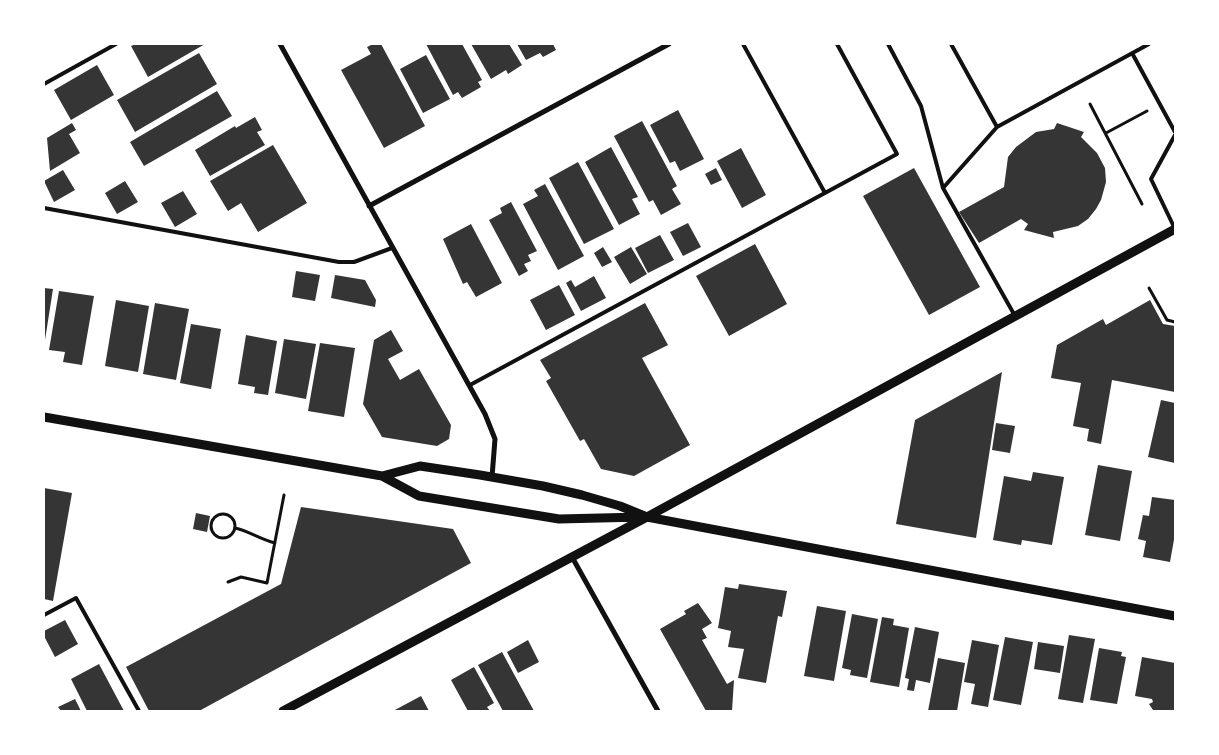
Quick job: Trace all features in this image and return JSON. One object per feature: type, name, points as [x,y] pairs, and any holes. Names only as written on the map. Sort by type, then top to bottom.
[{"type":"street","points":[[280,44],[485,414],[495,439],[492,477]]},
{"type":"street","points":[[369,206],[669,44]]},
{"type":"street","points":[[283,711],[647,517],[1175,229]]},
{"type":"street","points":[[44,417],[382,476],[419,496],[559,519],[602,520],[647,517]]},
{"type":"street","points":[[382,476],[420,466],[543,486],[620,506],[647,517],[1175,616]]},
{"type":"street","points":[[572,556],[658,711]]},
{"type":"lane","points":[[44,84],[116,44]]},
{"type":"lane","points":[[743,44],[825,193]]},
{"type":"lane","points":[[470,385],[897,154],[837,44]]},
{"type":"lane","points":[[888,44],[921,106],[944,188],[1015,316]]},
{"type":"lane","points":[[951,44],[997,127]]},
{"type":"lane","points":[[944,188],[997,127],[1149,44]]},
{"type":"lane","points":[[1132,52],[1175,133],[1151,179],[1175,229]]},
{"type":"lane","points":[[44,208],[339,262],[354,262],[392,248]]},
{"type":"lane","points":[[44,615],[76,598],[139,711]]},
{"type":"path","points":[[1090,104],[1142,204]]},
{"type":"path","points":[[1106,133],[1160,104]]},
{"type":"path","points":[[1149,288],[1167,320],[1175,322]]},
{"type":"path","points":[[228,582],[241,577],[267,583],[284,495]]},
{"type":"path","points":[[223,514],[230,517],[235,528],[228,537],[221,538],[212,532],[212,524],[216,518],[223,514]]},
{"type":"path","points":[[235,528],[244,530],[257,539],[275,543]]},
{"type":"building","points":[[136,44],[205,44],[148,77],[131,46]]},
{"type":"building","points":[[373,44],[381,44],[425,126],[384,148],[341,70],[371,54],[367,47]]},
{"type":"building","points":[[426,44],[462,44],[482,80],[478,82],[481,87],[462,98],[458,92],[453,95]]},
{"type":"building","points":[[471,44],[509,44],[522,65],[508,74],[506,70],[491,79]]},
{"type":"building","points":[[517,44],[553,44],[556,50],[543,57],[540,53],[526,60]]},
{"type":"building","points":[[199,53],[217,84],[135,132],[117,100]]},
{"type":"building","points":[[426,55],[450,99],[423,113],[400,69]]},
{"type":"building","points":[[97,65],[114,95],[71,120],[54,90]]},
{"type":"building","points":[[217,91],[232,116],[144,166],[130,142]]},
{"type":"building","points":[[678,110],[704,159],[680,171],[675,161],[670,163],[650,125]]},
{"type":"building","points":[[255,117],[262,130],[257,132],[265,145],[210,176],[195,150],[235,126],[236,128]]},
{"type":"building","points":[[642,121],[677,186],[672,189],[681,204],[661,215],[653,200],[649,202],[614,136]]},
{"type":"building","points":[[72,123],[76,130],[69,134],[80,153],[50,171],[47,138]]},
{"type":"building","points":[[1057,123],[1084,132],[1081,137],[1097,153],[1105,168],[1106,182],[1101,200],[1096,209],[1088,219],[1078,226],[1053,232],[1054,238],[1024,230],[1028,224],[1021,219],[979,243],[959,212],[1004,187],[1008,157],[1016,147],[1036,132],[1054,129]]},
{"type":"building","points":[[273,145],[307,203],[258,232],[241,203],[228,211],[210,181]]},
{"type":"building","points":[[611,147],[638,197],[632,199],[640,214],[619,225],[585,162]]},
{"type":"building","points":[[741,148],[766,195],[742,208],[717,161]]},
{"type":"building","points":[[578,162],[614,229],[584,244],[549,178]]},
{"type":"building","points":[[716,168],[722,180],[711,185],[705,174]]},
{"type":"building","points":[[914,168],[980,287],[929,315],[863,196]]},
{"type":"building","points":[[63,170],[75,190],[54,202],[44,181]]},
{"type":"building","points":[[125,181],[138,202],[117,214],[105,193]]},
{"type":"building","points":[[545,184],[584,256],[558,270],[523,204],[538,196],[534,190]]},
{"type":"building","points":[[183,191],[197,214],[175,227],[161,203]]},
{"type":"building","points":[[511,202],[537,251],[528,255],[531,261],[524,264],[528,271],[519,276],[489,220],[502,213],[500,208]]},
{"type":"building","points":[[688,223],[701,247],[683,256],[670,232]]},
{"type":"building","points":[[471,224],[502,283],[476,297],[467,282],[463,284],[443,239]]},
{"type":"building","points":[[660,235],[674,260],[648,273],[635,248]]},
{"type":"building","points":[[755,244],[787,304],[729,336],[696,276]]},
{"type":"building","points":[[603,247],[612,262],[602,267],[594,253]]},
{"type":"building","points":[[631,247],[647,274],[630,284],[614,257]]},
{"type":"building","points":[[296,271],[320,275],[315,301],[292,297]]},
{"type":"building","points":[[335,275],[365,280],[376,300],[375,307],[331,298]]},
{"type":"building","points":[[594,276],[606,298],[581,311],[566,283],[571,280],[575,287]]},
{"type":"building","points":[[559,285],[575,315],[546,330],[530,300]]},
{"type":"building","points":[[44,288],[53,289],[45,340],[44,340]]},
{"type":"building","points":[[59,291],[94,296],[82,365],[63,362],[65,352],[49,350]]},
{"type":"building","points":[[116,300],[149,306],[138,372],[105,366]]},
{"type":"building","points":[[1150,300],[1163,324],[1175,326],[1175,392],[1112,380],[1101,444],[1087,441],[1089,429],[1073,426],[1081,383],[1051,378],[1057,345],[1103,319],[1106,325]]},
{"type":"building","points":[[155,303],[189,309],[176,380],[143,374]]},
{"type":"building","points":[[645,303],[668,345],[642,358],[690,445],[634,476],[601,469],[584,439],[580,441],[546,381],[551,378],[540,360]]},
{"type":"building","points":[[191,324],[221,329],[211,389],[180,383]]},
{"type":"building","points":[[391,330],[403,351],[388,359],[400,380],[419,369],[451,425],[449,439],[437,446],[382,437],[363,404],[374,340]]},
{"type":"building","points":[[246,335],[277,341],[268,395],[254,393],[255,387],[238,384]]},
{"type":"building","points":[[284,339],[316,344],[306,399],[275,393]]},
{"type":"building","points":[[320,343],[355,348],[344,417],[308,411]]},
{"type":"building","points":[[1002,372],[976,538],[896,524],[915,420]]},
{"type":"building","points":[[1161,400],[1175,403],[1175,463],[1148,457]]},
{"type":"building","points":[[996,423],[1015,426],[1010,453],[992,450]]},
{"type":"building","points":[[1098,465],[1132,471],[1120,541],[1085,535]]},
{"type":"building","points":[[1033,472],[1064,477],[1052,545],[1022,540],[1021,545],[993,540],[1004,476],[1031,481]]},
{"type":"building","points":[[44,488],[72,493],[53,601],[44,599]]},
{"type":"building","points":[[1152,497],[1175,500],[1175,534],[1170,562],[1143,557],[1146,541],[1138,539],[1143,515],[1149,516]]},
{"type":"building","points":[[301,507],[453,529],[471,563],[199,711],[149,711],[126,667],[281,584]]},
{"type":"building","points":[[196,513],[210,516],[207,532],[193,529]]},
{"type":"building","points":[[739,584],[787,591],[782,617],[778,616],[766,683],[738,678],[744,649],[728,647],[731,631],[718,628],[725,587],[738,589]]},
{"type":"building","points":[[698,603],[712,623],[702,629],[707,638],[702,640],[727,684],[734,680],[732,711],[706,711],[660,629],[686,614],[684,611]]},
{"type":"building","points":[[817,606],[846,611],[834,681],[804,676]]},
{"type":"building","points":[[852,614],[878,619],[867,678],[850,675],[851,670],[842,668]]},
{"type":"building","points":[[882,617],[894,619],[893,625],[909,628],[899,687],[870,682]]},
{"type":"building","points":[[65,620],[78,644],[55,657],[44,636],[44,631]]},
{"type":"building","points":[[915,627],[939,632],[930,683],[916,680],[914,691],[907,690],[909,679],[905,678]]},
{"type":"building","points":[[1069,635],[1095,639],[1083,703],[1058,699]]},
{"type":"building","points":[[1005,637],[1033,642],[1021,705],[993,700]]},
{"type":"building","points":[[528,640],[539,662],[518,673],[507,652]]},
{"type":"building","points":[[972,640],[999,645],[988,707],[971,704],[975,684],[964,682]]},
{"type":"building","points":[[1038,642],[1064,646],[1060,673],[1034,669]]},
{"type":"building","points":[[1099,648],[1122,652],[1121,656],[1126,657],[1117,704],[1090,700]]},
{"type":"building","points":[[502,652],[534,711],[503,711],[478,665]]},
{"type":"building","points":[[1142,657],[1175,663],[1175,711],[1151,711],[1153,710],[1149,704],[1153,702],[1152,699],[1135,696]]},
{"type":"building","points":[[938,658],[965,663],[957,711],[928,711]]},
{"type":"building","points":[[99,664],[124,711],[87,711],[71,679]]},
{"type":"building","points":[[474,667],[494,703],[487,707],[490,711],[468,711],[451,680]]},
{"type":"building","points":[[421,696],[429,711],[393,711]]},
{"type":"building","points":[[75,699],[81,711],[61,711],[58,707]]}]
